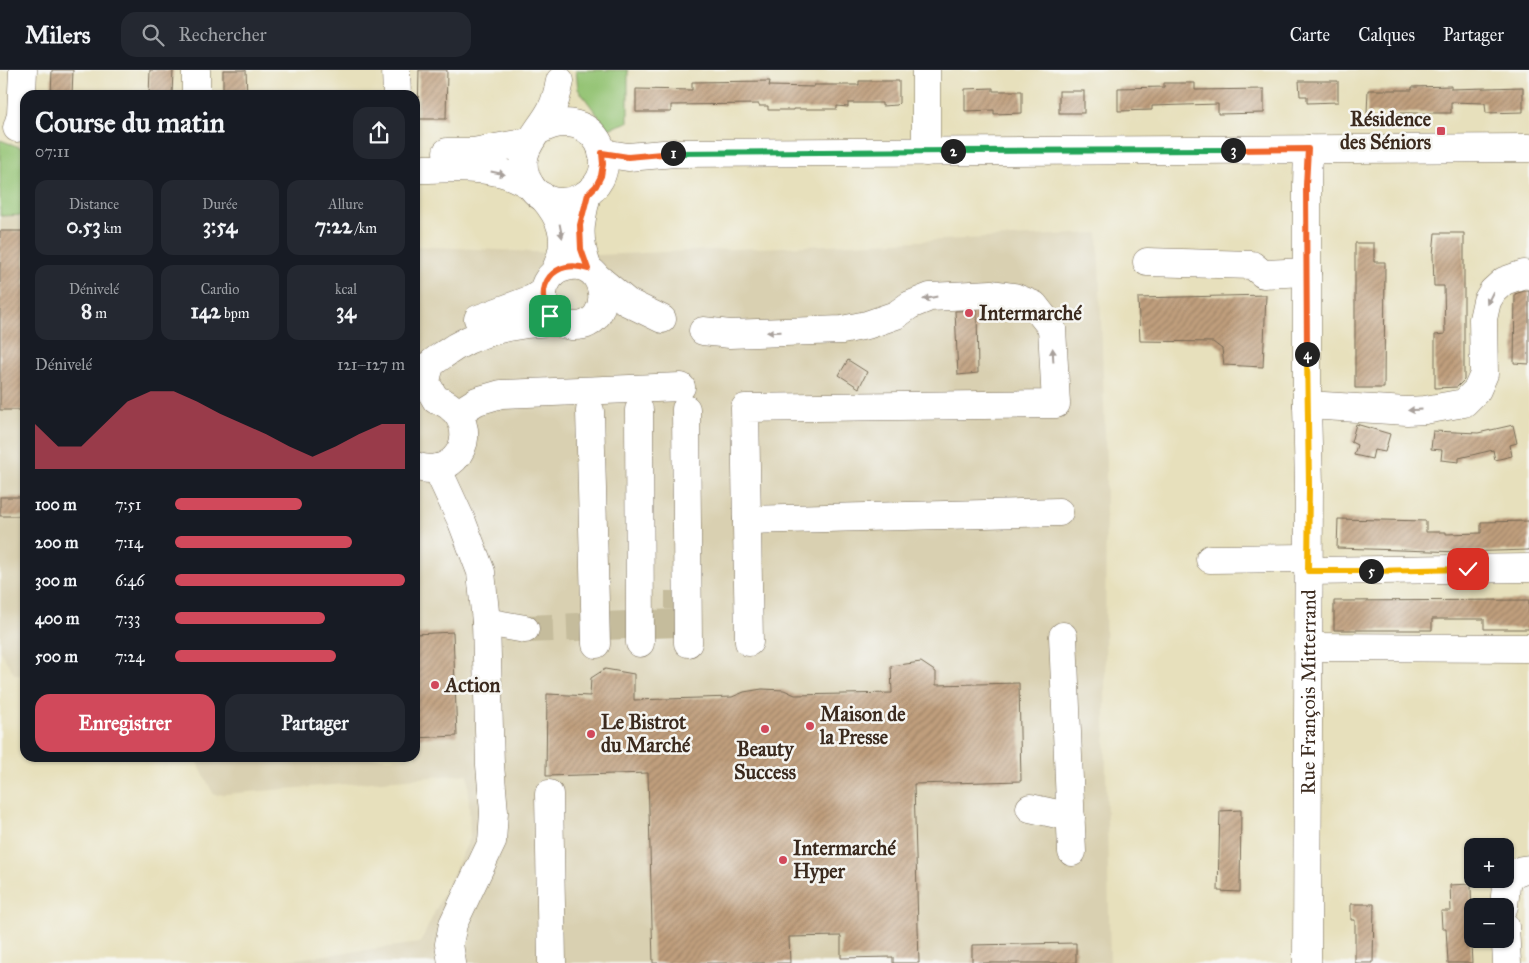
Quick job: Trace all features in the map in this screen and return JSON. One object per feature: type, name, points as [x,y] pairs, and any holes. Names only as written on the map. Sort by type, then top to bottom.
[{"type":"street","points":[[22,90],[23,70]]},
{"type":"street","points":[[196,70],[196,90]]},
{"type":"street","points":[[396,70],[397,90]]},
{"type":"street","points":[[926,70],[926,152]]},
{"type":"street","points":[[559,76],[571,110],[580,126]]},
{"type":"street","points":[[557,322],[550,316],[543,300],[564,246],[556,212],[536,191],[525,175],[523,164],[524,152],[554,104],[559,76]]},
{"type":"street","points":[[420,151],[473,152],[534,136],[559,122],[580,126],[590,132],[598,141],[603,164],[601,176],[596,186],[588,194],[577,200],[565,202],[553,201],[512,176],[497,171],[420,169]]},
{"type":"street","points":[[602,153],[628,157],[675,153],[1529,148]]},
{"type":"street","name":"Rue François Mitterrand","points":[[1307,963],[1309,485],[1306,185],[1308,149]]},
{"type":"street","points":[[588,194],[580,225],[581,249],[593,274],[602,287],[603,297],[602,306],[589,322]]},
{"type":"street","points":[[1147,262],[1252,265],[1263,274],[1307,272]]},
{"type":"street","points":[[420,358],[422,354],[446,334],[473,321],[532,299],[563,267],[571,266],[593,274],[628,302],[662,319],[614,317],[573,326],[557,322],[532,322],[482,334],[454,347],[432,363],[426,383],[436,405],[463,424],[465,435],[463,446],[452,460],[426,467],[462,522],[481,572],[486,622],[490,764],[494,812],[492,842],[453,924],[449,944],[452,963]]},
{"type":"street","points":[[1307,404],[1407,411],[1464,403],[1477,390],[1484,374],[1483,319],[1487,300],[1493,291],[1504,281],[1524,274],[1529,275]]},
{"type":"street","points":[[703,331],[730,334],[842,330],[867,325],[896,315],[910,305],[930,297],[992,294],[1014,297],[1034,305],[1052,328],[1056,404],[745,408],[749,642]]},
{"type":"street","points":[[436,405],[478,401],[501,394],[683,398],[688,643]]},
{"type":"street","points":[[639,410],[640,644]]},
{"type":"street","points":[[590,411],[596,644]]},
{"type":"street","points":[[747,520],[1059,512]]},
{"type":"street","points":[[1210,559],[1308,565],[1529,568]]},
{"type":"street","points":[[486,622],[525,629]]},
{"type":"street","points":[[1062,636],[1072,852]]},
{"type":"street","points":[[1308,647],[1529,648]]},
{"type":"street","points":[[549,794],[552,963]]},
{"type":"street","points":[[1030,808],[1071,817]]},
{"type":"street","points":[[1505,898],[1507,876],[1529,869]]},
{"type":"street","points":[[1506,948],[1507,963]]},
{"type":"shaded area","points":[[20,215],[20,675],[15,675],[0,651],[0,216]]},
{"type":"shaded area","points":[[1098,233],[1106,461],[1105,721],[1110,963],[264,963],[420,943],[470,838],[468,774],[214,795],[197,762],[420,762],[420,246],[598,255]]},
{"type":"green space","points":[[576,70],[628,70],[628,122],[608,129],[578,89]]},
{"type":"green space","points":[[0,140],[20,147],[20,215],[0,216]]},
{"type":"building","points":[[52,70],[73,70],[72,90],[51,90]]},
{"type":"building","points":[[150,70],[173,70],[172,90],[149,90]]},
{"type":"building","points":[[223,70],[246,70],[247,90],[223,90]]},
{"type":"building","points":[[419,70],[447,70],[446,119],[420,119]]},
{"type":"building","points":[[770,81],[769,86],[814,87],[814,85],[859,85],[859,81],[899,81],[899,103],[897,105],[882,106],[882,103],[848,103],[848,107],[837,106],[837,109],[793,110],[768,110],[768,106],[759,106],[759,104],[671,105],[671,112],[636,112],[636,89],[692,90],[692,82]]},
{"type":"building","points":[[1299,81],[1338,81],[1338,102],[1307,103],[1307,96],[1300,96]]},
{"type":"building","points":[[1164,83],[1195,83],[1195,90],[1264,89],[1264,113],[1218,114],[1218,104],[1152,106],[1152,110],[1118,111],[1118,88],[1164,87]]},
{"type":"building","points":[[1451,86],[1451,89],[1523,87],[1523,112],[1486,113],[1485,103],[1451,102],[1451,113],[1367,113],[1368,90],[1412,90],[1412,87]]},
{"type":"building","points":[[993,88],[993,91],[1022,91],[1022,113],[994,114],[994,110],[965,111],[965,89]]},
{"type":"building","points":[[1059,91],[1084,91],[1084,113],[1059,113]]},
{"type":"building","points":[[0,231],[20,231],[20,410],[0,410]]},
{"type":"building","points":[[1435,233],[1464,233],[1464,380],[1457,387],[1435,388],[1435,335],[1445,334],[1444,286],[1434,286],[1433,255]]},
{"type":"building","points":[[1355,243],[1374,243],[1374,262],[1385,262],[1384,388],[1355,388]]},
{"type":"building","points":[[1529,291],[1529,364],[1514,363],[1515,294]]},
{"type":"building","points":[[1266,295],[1263,367],[1224,365],[1222,349],[1213,342],[1140,341],[1138,298]]},
{"type":"building","points":[[977,310],[978,373],[958,375],[955,311]]},
{"type":"building","points":[[848,360],[867,372],[859,388],[839,375]]},
{"type":"building","points":[[1356,424],[1390,434],[1385,452],[1374,450],[1372,459],[1354,455],[1357,445],[1351,442]]},
{"type":"building","points":[[1513,425],[1517,443],[1510,445],[1512,456],[1495,460],[1493,450],[1459,458],[1459,462],[1441,460],[1442,450],[1431,449],[1433,431],[1478,433]]},
{"type":"building","points":[[0,497],[20,497],[20,516],[0,516]]},
{"type":"building","points":[[1338,519],[1426,521],[1426,532],[1446,532],[1446,534],[1481,533],[1481,522],[1529,521],[1529,550],[1462,552],[1337,548]]},
{"type":"building","points":[[1529,600],[1529,629],[1484,629],[1484,619],[1432,619],[1432,630],[1334,630],[1334,601]]},
{"type":"building","name":"Action","points":[[453,632],[457,736],[420,738],[420,634]]},
{"type":"building","name":"Intermarché Hyper","points":[[921,662],[936,672],[936,685],[1019,683],[1021,781],[914,784],[919,963],[893,963],[893,957],[841,958],[841,936],[789,937],[790,963],[653,963],[648,773],[546,776],[547,694],[590,696],[591,678],[605,669],[634,674],[634,700],[732,697],[744,692],[762,689],[784,690],[795,695],[892,693],[891,666]]},
{"type":"building","points":[[1241,810],[1240,892],[1218,891],[1220,811]]},
{"type":"building","points":[[1464,884],[1464,888],[1471,888],[1471,898],[1464,898],[1464,948],[1471,948],[1472,963],[1448,963],[1446,928],[1442,928],[1441,911],[1451,911],[1450,885]]},
{"type":"building","points":[[1351,904],[1374,904],[1373,963],[1355,963],[1355,920],[1351,920]]},
{"type":"building","points":[[1076,943],[1076,963],[972,963],[972,945]]},
{"type":"tunnel","points":[[525,629],[679,623],[679,591]]},
{"type":"place","name":"Résidence des Séniors","points":[[1441,131]]},
{"type":"place","name":"Intermarché","points":[[969,313]]},
{"type":"place","name":"Action","points":[[435,685]]},
{"type":"place","name":"Maison de la Presse","points":[[810,726]]},
{"type":"place","name":"Beauty Success","points":[[765,729]]},
{"type":"place","name":"Le Bistrot du Marché","points":[[591,734]]},
{"type":"place","name":"Intermarché Hyper","points":[[783,860]]},
{"type":"route","points":[[550,316],[543,300],[545,284],[550,277],[563,267],[580,266],[588,269],[581,249],[580,225],[588,194],[596,186],[601,176],[602,153],[628,157],[675,153],[1308,149],[1306,185],[1308,571],[1468,569]]}]
